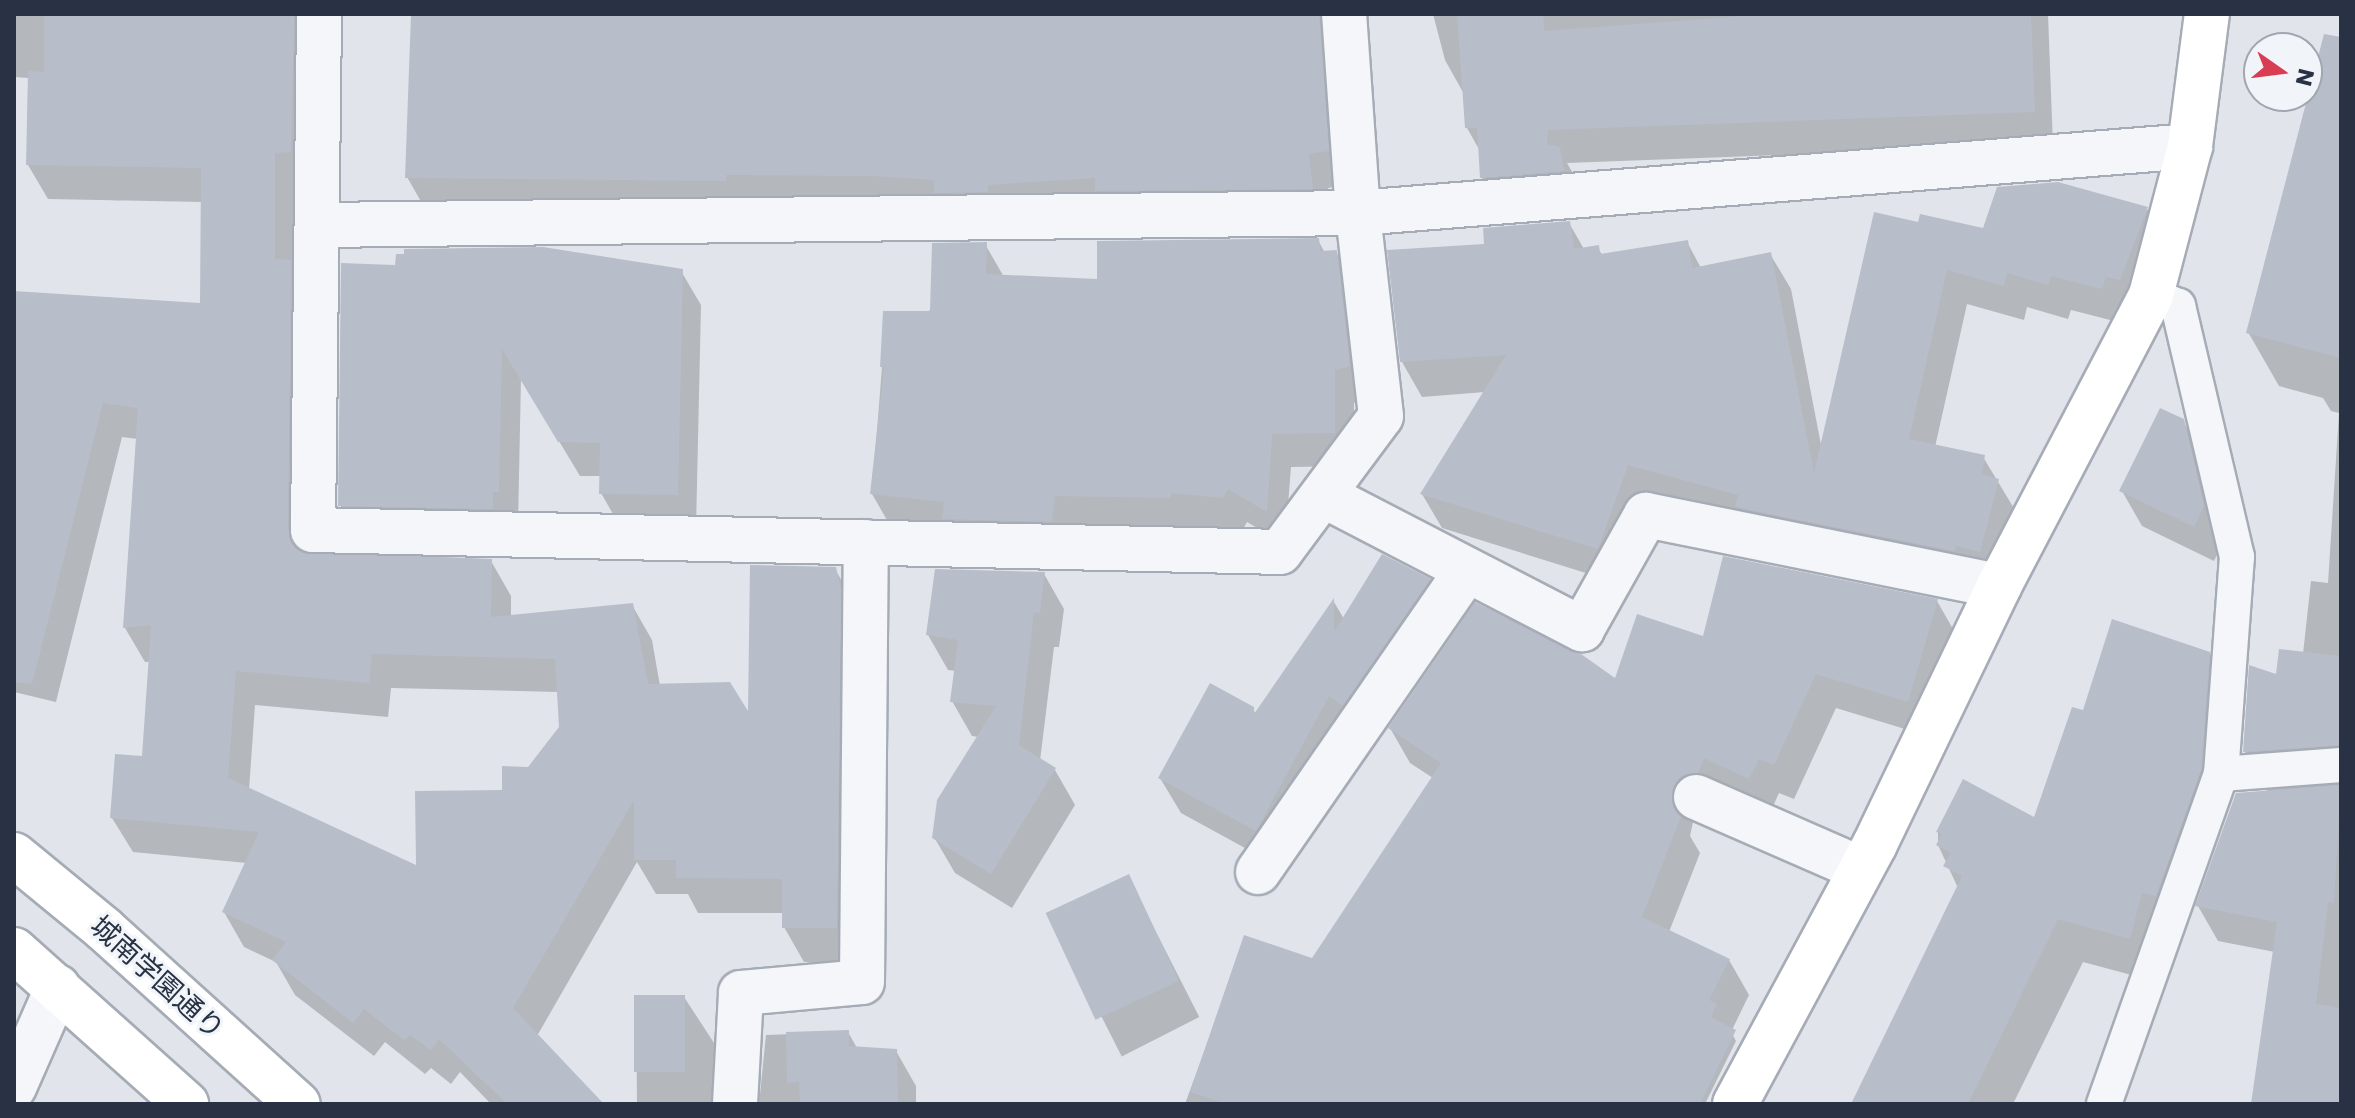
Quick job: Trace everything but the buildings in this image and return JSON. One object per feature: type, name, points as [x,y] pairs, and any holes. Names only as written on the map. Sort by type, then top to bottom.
[{"type":"street","points":[[319,14],[313,530],[1280,552],[1381,416],[1358,213],[1344,14]]},
{"type":"street","points":[[1735,1104],[1861,869],[1999,586],[2151,295],[2190,146],[2207,14]]},
{"type":"street","points":[[317,225],[1358,213],[2190,146]]},
{"type":"street","points":[[1323,495],[1582,629],[1646,515],[1999,586]]},
{"type":"street","points":[[735,1104],[741,993],[862,982],[866,542]]},
{"type":"street","points":[[1258,872],[1467,570]]},
{"type":"street","points":[[1696,797],[1861,869]]},
{"type":"street","name":"城南学園通り","points":[[14,855],[104,929],[298,1104]]},
{"type":"street","points":[[14,950],[186,1104]]},
{"type":"street","points":[[14,1087],[58,987]]},
{"type":"lane","points":[[2108,1102],[2221,774],[2237,557],[2178,306],[2151,295]]},
{"type":"lane","points":[[2221,774],[2341,765]]}]
